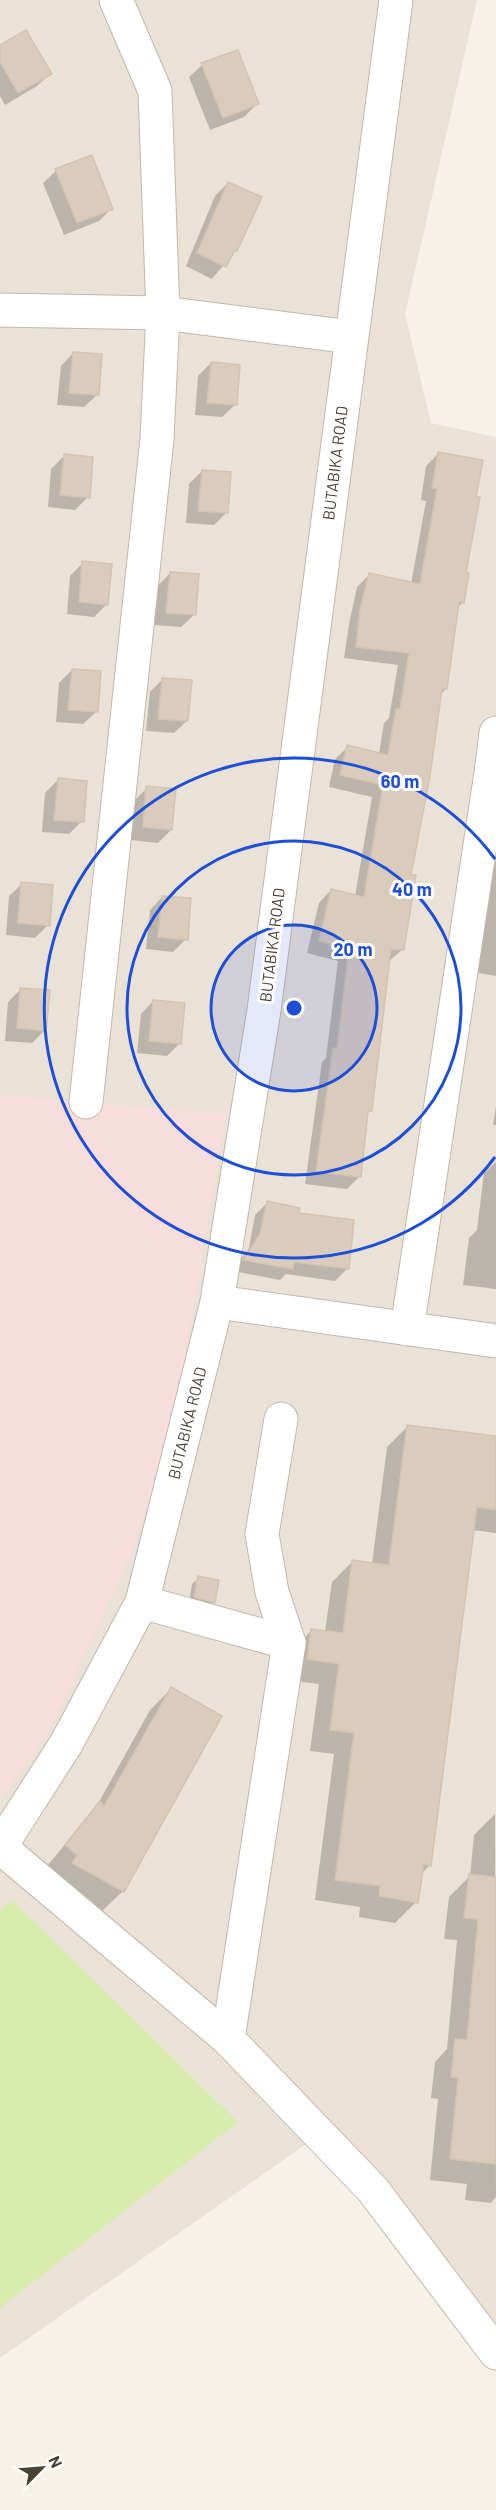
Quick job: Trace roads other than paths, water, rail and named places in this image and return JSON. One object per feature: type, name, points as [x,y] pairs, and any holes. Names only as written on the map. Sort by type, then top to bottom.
[{"type":"street","points":[[86,1102],[157,439],[163,313],[155,91],[117,0]]},
{"type":"street","name":"BUTABIKA ROAD","points":[[0,1847],[66,1744],[142,1602],[217,1302],[264,1010],[396,0]]},
{"type":"street","points":[[0,310],[163,313],[351,337]]},
{"type":"street","points":[[407,1329],[494,766],[496,734]]},
{"type":"street","points":[[217,1302],[496,1341]]},
{"type":"street","points":[[228,2039],[289,1643],[272,1592],[262,1534],[281,1419]]},
{"type":"street","points":[[142,1602],[289,1643]]},
{"type":"street","points":[[0,1847],[228,2039],[373,2190],[496,2353]]}]
